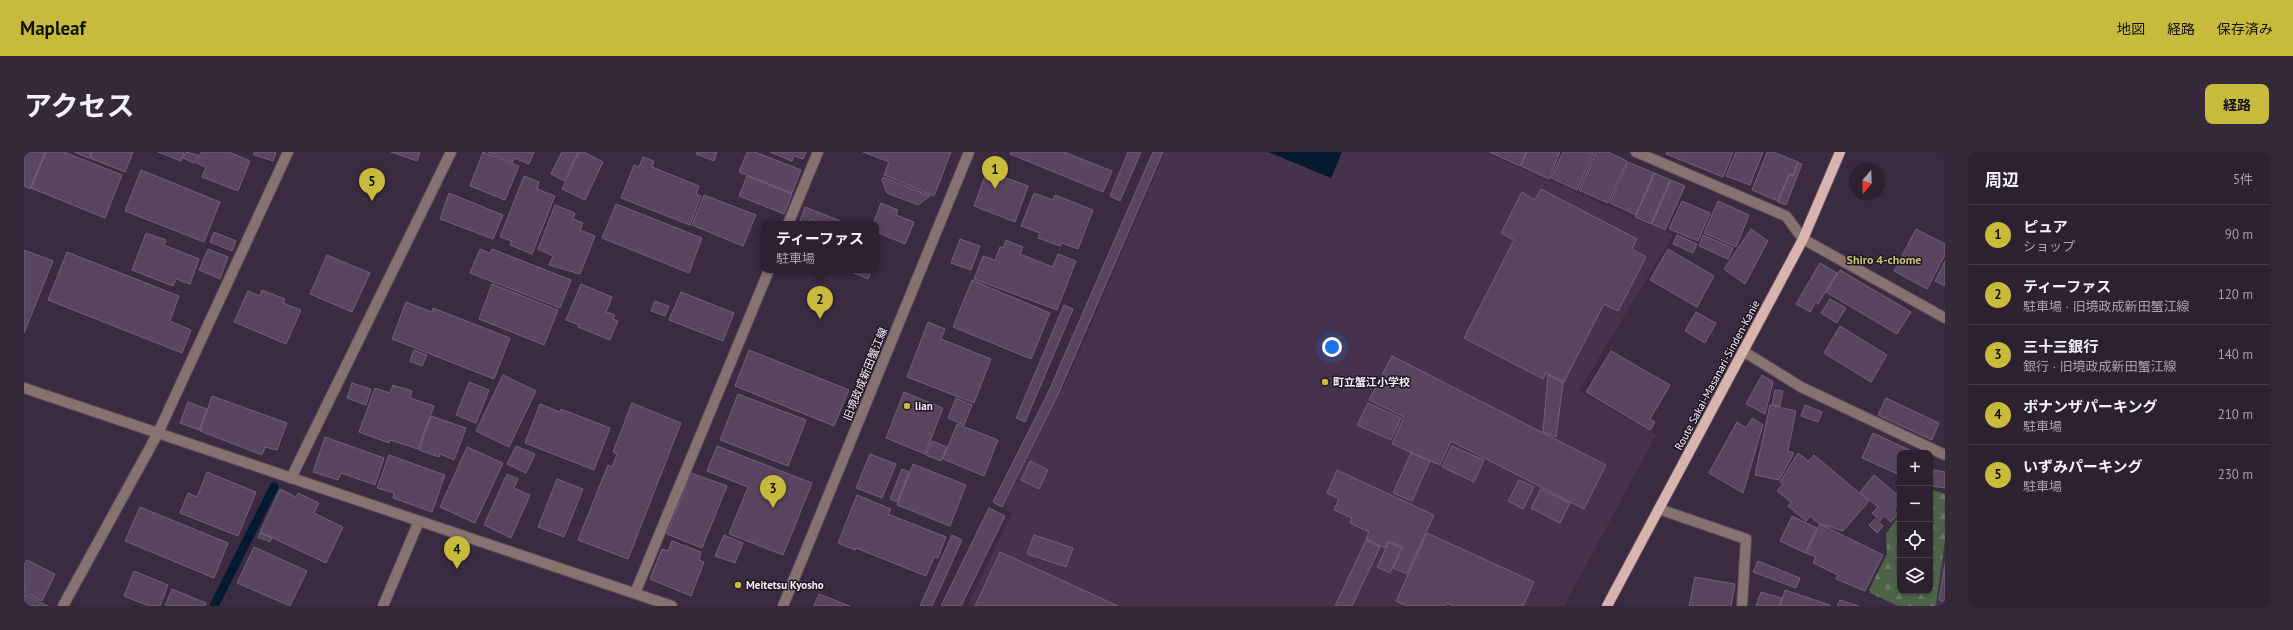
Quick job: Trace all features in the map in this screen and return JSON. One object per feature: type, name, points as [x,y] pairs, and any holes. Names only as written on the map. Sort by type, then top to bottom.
[{"type":"main road","name":"Route Sakai-Masanari-Sinden-Kanie","points":[[1607,606],[1803,239],[1840,152]]},
{"type":"street","points":[[63,606],[158,433],[288,152]]},
{"type":"street","points":[[291,478],[451,152]]},
{"type":"street","points":[[789,221],[818,152]]},
{"type":"street","name":"旧境政成新田蟹江線","points":[[783,606],[970,152]]},
{"type":"street","points":[[1636,152],[1786,216],[1803,239],[1945,318]]},
{"type":"street","points":[[635,593],[768,273]]},
{"type":"street","points":[[1743,351],[1801,387],[1945,455]]},
{"type":"street","points":[[24,388],[672,606]]},
{"type":"street","points":[[1659,509],[1746,538],[1742,606]]},
{"type":"street","points":[[383,606],[419,521]]},
{"type":"shaded area","name":"町立蟹江小学校","points":[[1165,152],[1484,152],[1673,235],[1579,391],[1656,435],[1564,606],[967,606],[1012,513],[1003,508],[1070,374]]},
{"type":"shaded area","points":[[1945,540],[1945,606],[1936,606]]},
{"type":"green space","points":[[1933,490],[1945,494],[1945,540],[1936,606],[1898,606],[1870,593],[1869,590],[1887,554],[1886,534],[1897,518],[1897,594],[1933,594]]},
{"type":"water","points":[[1268,152],[1342,152],[1331,178]]},
{"type":"building","points":[[24,152],[45,152],[30,189],[24,186]]},
{"type":"building","points":[[46,152],[64,152],[122,175],[105,218],[31,188]]},
{"type":"building","points":[[74,152],[92,152],[89,158]]},
{"type":"building","points":[[92,152],[133,152],[125,172],[90,158]]},
{"type":"building","points":[[158,152],[184,152],[181,161]]},
{"type":"building","points":[[186,152],[198,155],[194,163],[183,158]]},
{"type":"building","points":[[201,152],[229,152],[250,161],[238,191],[202,177],[206,167],[196,163]]},
{"type":"building","points":[[254,152],[276,152],[273,161],[254,155]]},
{"type":"building","points":[[391,152],[420,152],[417,161]]},
{"type":"building","points":[[483,152],[519,166],[505,200],[470,186]]},
{"type":"building","points":[[488,152],[534,152],[529,164],[514,158],[513,162]]},
{"type":"building","points":[[562,152],[578,152],[564,181],[551,174]]},
{"type":"building","points":[[579,152],[584,152],[603,162],[585,200],[562,189]]},
{"type":"building","points":[[697,152],[717,152],[714,161],[696,154]]},
{"type":"building","points":[[747,152],[755,152],[801,170],[792,193],[739,172]]},
{"type":"building","points":[[770,152],[806,152],[803,159],[794,156],[792,161]]},
{"type":"building","points":[[863,152],[951,152],[934,196],[884,175],[889,162]]},
{"type":"building","points":[[1011,152],[1064,152],[1112,171],[1103,192],[1010,154]]},
{"type":"building","points":[[1128,152],[1141,152],[1120,201],[1110,196]]},
{"type":"building","points":[[1153,152],[1163,152],[1057,397],[1002,507],[993,502],[1048,393]]},
{"type":"building","points":[[1489,152],[1526,152],[1520,166]]},
{"type":"building","points":[[1527,152],[1560,152],[1549,179],[1521,166]]},
{"type":"building","points":[[1563,152],[1594,152],[1577,190],[1551,178]]},
{"type":"building","points":[[1596,152],[1608,152],[1627,161],[1608,203],[1579,190]]},
{"type":"building","points":[[1667,152],[1733,152],[1723,177],[1666,154]]},
{"type":"building","points":[[1736,152],[1763,152],[1750,185],[1726,176]]},
{"type":"building","points":[[1767,152],[1773,152],[1798,162],[1793,175],[1789,174],[1778,201],[1752,190]]},
{"type":"building","points":[[643,157],[654,161],[652,167],[699,186],[696,194],[701,196],[690,225],[621,198],[634,165],[639,167]]},
{"type":"building","points":[[1628,162],[1654,173],[1636,215],[1610,203]]},
{"type":"building","points":[[1798,163],[1802,164],[1786,205],[1778,202],[1789,175],[1793,176]]},
{"type":"building","points":[[141,170],[220,202],[204,242],[125,211]]},
{"type":"building","points":[[987,171],[1028,186],[1015,222],[974,206]]},
{"type":"building","points":[[1655,173],[1670,180],[1651,224],[1635,217]]},
{"type":"building","points":[[524,176],[539,182],[537,189],[555,196],[532,254],[510,245],[512,241],[500,237]]},
{"type":"building","points":[[747,176],[792,194],[784,214],[739,196]]},
{"type":"building","points":[[883,177],[930,196],[918,205],[887,193],[882,180]]},
{"type":"building","points":[[1671,180],[1685,186],[1665,230],[1652,224]]},
{"type":"building","points":[[1541,189],[1637,239],[1632,249],[1646,257],[1618,311],[1604,304],[1564,382],[1546,373],[1543,379],[1464,338],[1514,240],[1501,233],[1522,192],[1535,200]]},
{"type":"building","points":[[449,193],[503,215],[493,239],[440,219]]},
{"type":"building","points":[[1034,193],[1053,200],[1055,195],[1093,210],[1078,249],[1061,243],[1060,246],[1038,238],[1040,233],[1021,226]]},
{"type":"building","points":[[704,195],[756,215],[743,246],[692,225]]},
{"type":"building","points":[[1682,201],[1710,213],[1698,241],[1669,229]]},
{"type":"building","points":[[1718,201],[1749,215],[1736,247],[1704,233]]},
{"type":"building","points":[[881,203],[898,210],[896,215],[914,222],[905,244],[879,233],[879,221],[874,221]]},
{"type":"building","points":[[616,204],[702,238],[689,273],[602,238]]},
{"type":"building","points":[[555,205],[575,213],[573,219],[583,223],[580,230],[595,236],[580,274],[549,265],[553,256],[538,249]]},
{"type":"building","points":[[805,207],[840,221],[816,221],[811,219],[810,221],[800,221]]},
{"type":"building","points":[[1751,229],[1768,241],[1745,284],[1724,269]]},
{"type":"building","points":[[1916,229],[1945,244],[1945,255],[1927,289],[1894,271]]},
{"type":"building","points":[[214,232],[236,241],[232,251],[210,242]]},
{"type":"building","points":[[146,233],[166,240],[164,245],[199,259],[190,284],[176,279],[173,286],[132,270]]},
{"type":"building","points":[[1677,235],[1697,244],[1693,253],[1673,244]]},
{"type":"building","points":[[1703,235],[1733,248],[1728,259],[1699,246]]},
{"type":"building","points":[[960,239],[980,246],[971,270],[951,263]]},
{"type":"building","points":[[1006,240],[1023,247],[1020,254],[1053,267],[1058,254],[1076,261],[1057,310],[974,279],[983,256],[995,260],[1000,247],[1003,248]]},
{"type":"building","points":[[208,249],[228,257],[220,279],[199,270]]},
{"type":"building","points":[[480,249],[490,253],[492,249],[571,280],[560,308],[470,273]]},
{"type":"building","points":[[1668,249],[1714,276],[1697,307],[1650,280]]},
{"type":"building","points":[[24,250],[53,261],[24,333]]},
{"type":"building","points":[[67,252],[179,296],[170,321],[191,330],[182,353],[48,300]]},
{"type":"building","points":[[327,255],[370,273],[352,312],[310,294]]},
{"type":"building","points":[[1945,261],[1945,286],[1935,281]]},
{"type":"building","points":[[1820,263],[1837,273],[1818,304],[1816,302],[1810,312],[1796,304]]},
{"type":"building","points":[[1840,270],[1911,312],[1897,334],[1826,292]]},
{"type":"building","points":[[854,273],[871,273],[868,279]]},
{"type":"building","points":[[972,280],[1050,313],[1031,359],[953,327]]},
{"type":"building","points":[[492,284],[558,310],[544,345],[479,319]]},
{"type":"building","points":[[581,284],[612,297],[606,312],[615,315],[613,319],[618,321],[610,340],[578,327],[579,325],[566,320]]},
{"type":"building","points":[[262,290],[285,299],[283,303],[301,310],[286,344],[234,322],[248,291],[260,296]]},
{"type":"building","points":[[681,292],[734,313],[723,341],[669,320]]},
{"type":"building","points":[[1830,299],[1846,308],[1837,323],[1821,313]]},
{"type":"building","points":[[655,301],[669,306],[665,316],[651,311]]},
{"type":"building","points":[[406,302],[432,312],[433,308],[510,338],[494,379],[392,339]]},
{"type":"building","points":[[1064,305],[1073,309],[1025,422],[1016,418]]},
{"type":"building","points":[[1696,312],[1716,323],[1705,343],[1685,331]]},
{"type":"building","points":[[928,322],[945,329],[941,339],[991,359],[974,403],[907,377]]},
{"type":"building","points":[[1840,326],[1887,355],[1871,382],[1824,353]]},
{"type":"building","points":[[414,350],[427,355],[422,366],[410,361]]},
{"type":"building","points":[[749,350],[849,390],[834,426],[735,386]]},
{"type":"building","points":[[1611,351],[1670,385],[1650,419],[1655,422],[1650,430],[1586,392]]},
{"type":"building","points":[[1392,356],[1606,465],[1584,509],[1451,441],[1440,465],[1392,444],[1404,417],[1369,400]]},
{"type":"building","points":[[503,375],[536,391],[509,447],[476,431]]},
{"type":"building","points":[[1548,375],[1563,383],[1556,437],[1543,432]]},
{"type":"building","points":[[1762,375],[1773,382],[1765,414],[1746,404]]},
{"type":"building","points":[[469,382],[489,390],[476,423],[456,415]]},
{"type":"building","points":[[352,383],[371,389],[366,405],[347,398]]},
{"type":"building","points":[[393,385],[412,391],[410,398],[434,406],[418,449],[390,440],[389,443],[359,432],[375,388],[390,393]]},
{"type":"building","points":[[1775,390],[1783,391],[1780,406],[1772,405]]},
{"type":"building","points":[[904,392],[943,408],[925,454],[886,438]]},
{"type":"building","points":[[738,394],[806,420],[788,466],[720,440]]},
{"type":"building","points":[[212,396],[287,423],[277,450],[265,447],[262,455],[200,431]]},
{"type":"building","points":[[956,398],[972,405],[964,425],[948,418]]},
{"type":"building","points":[[1886,398],[1939,423],[1932,440],[1878,415]]},
{"type":"building","points":[[188,402],[207,409],[199,430],[180,423]]},
{"type":"building","points":[[632,403],[681,423],[628,559],[578,540],[608,465],[612,467],[617,454],[613,452]]},
{"type":"building","points":[[1368,403],[1401,418],[1391,440],[1357,425]]},
{"type":"building","points":[[540,404],[560,412],[561,409],[610,428],[594,470],[525,443]]},
{"type":"building","points":[[1770,405],[1796,411],[1788,451],[1794,453],[1779,480],[1755,475]]},
{"type":"building","points":[[1805,405],[1822,412],[1818,422],[1801,416]]},
{"type":"building","points":[[431,416],[466,428],[454,460],[440,454],[439,457],[419,450]]},
{"type":"building","points":[[1752,418],[1763,425],[1743,493],[1709,473],[1737,422],[1746,428]]},
{"type":"building","points":[[957,424],[998,440],[984,476],[943,459]]},
{"type":"building","points":[[1873,433],[1910,450],[1897,450],[1897,474],[1862,458]]},
{"type":"building","points":[[325,437],[384,458],[375,485],[341,473],[338,480],[313,472]]},
{"type":"building","points":[[932,441],[947,447],[941,461],[926,455]]},
{"type":"building","points":[[516,446],[535,454],[526,473],[507,464]]},
{"type":"building","points":[[717,446],[812,483],[783,555],[729,534],[748,487],[707,471]]},
{"type":"building","points":[[1452,446],[1484,460],[1474,482],[1442,467]]},
{"type":"building","points":[[467,447],[503,463],[475,523],[440,507]]},
{"type":"building","points":[[1411,453],[1430,461],[1412,501],[1393,493]]},
{"type":"building","points":[[1798,453],[1808,461],[1814,455],[1869,501],[1843,531],[1818,523],[1810,516],[1806,521],[1788,506],[1791,502],[1777,491],[1783,484],[1780,482]]},
{"type":"building","points":[[870,454],[896,464],[882,498],[856,488]]},
{"type":"building","points":[[389,455],[445,475],[432,512],[393,498],[394,493],[377,488]]},
{"type":"building","points":[[1030,461],[1048,470],[1039,489],[1021,480]]},
{"type":"building","points":[[913,464],[966,485],[950,526],[897,505]]},
{"type":"building","points":[[902,469],[909,472],[897,502],[890,499]]},
{"type":"building","points":[[1337,470],[1434,515],[1407,574],[1393,568],[1403,547],[1389,541],[1385,548],[1366,539],[1369,532],[1350,523],[1352,518],[1334,510],[1339,499],[1327,493]]},
{"type":"building","points":[[1934,470],[1945,472],[1945,488],[1933,486]]},
{"type":"building","points":[[207,472],[256,492],[238,536],[180,513],[188,493],[197,497]]},
{"type":"building","points":[[691,473],[727,486],[702,548],[667,534]]},
{"type":"building","points":[[507,474],[518,479],[514,488],[530,495],[511,538],[484,525]]},
{"type":"building","points":[[1874,475],[1897,494],[1897,507],[1894,510],[1897,515],[1891,522],[1884,516],[1880,521],[1872,513],[1878,507],[1860,492]]},
{"type":"building","points":[[557,479],[583,489],[564,537],[538,527]]},
{"type":"building","points":[[1519,480],[1534,487],[1523,509],[1508,501]]},
{"type":"building","points":[[280,489],[296,497],[298,493],[319,503],[314,513],[343,527],[326,563],[260,532]]},
{"type":"building","points":[[1541,489],[1570,503],[1560,523],[1531,508]]},
{"type":"building","points":[[857,495],[891,509],[888,514],[946,537],[938,558],[934,557],[926,576],[856,548],[855,550],[838,543]]},
{"type":"building","points":[[140,507],[228,543],[214,578],[125,541]]},
{"type":"building","points":[[989,508],[1005,516],[961,606],[941,606]]},
{"type":"building","points":[[1792,516],[1817,528],[1805,553],[1780,541]]},
{"type":"building","points":[[1875,519],[1883,526],[1877,533],[1869,525]]},
{"type":"building","points":[[1820,524],[1883,555],[1865,591],[1836,579],[1838,575],[1813,563],[1816,557],[1806,553]]},
{"type":"building","points":[[260,533],[272,538],[270,542],[258,537]]},
{"type":"building","points":[[1427,533],[1534,582],[1523,606],[1453,606],[1447,603],[1446,606],[1407,606],[1396,601]]},
{"type":"building","points":[[724,535],[743,543],[735,563],[715,556]]},
{"type":"building","points":[[952,535],[962,540],[932,606],[920,606]]},
{"type":"building","points":[[1034,535],[1073,548],[1066,567],[1027,554]]},
{"type":"building","points":[[1366,540],[1380,547],[1352,606],[1335,606]]},
{"type":"building","points":[[672,541],[701,552],[699,560],[704,562],[691,596],[650,579],[662,549],[668,551]]},
{"type":"building","points":[[1389,542],[1401,548],[1390,573],[1377,567]]},
{"type":"building","points":[[254,547],[307,571],[290,606],[237,583]]},
{"type":"building","points":[[1000,552],[1118,606],[975,606]]},
{"type":"building","points":[[27,560],[55,574],[42,601],[24,592],[24,565]]},
{"type":"building","points":[[1758,561],[1800,578],[1796,588],[1753,572]]},
{"type":"building","points":[[1945,564],[1945,602],[1939,600]]},
{"type":"building","points":[[134,571],[168,585],[160,606],[149,606],[124,596]]},
{"type":"building","points":[[1695,577],[1735,584],[1731,606],[1689,606]]},
{"type":"building","points":[[172,589],[206,603],[205,606],[165,606]]},
{"type":"building","points":[[1785,590],[1830,605],[1830,606],[1780,606]]},
{"type":"building","points":[[1761,592],[1782,598],[1779,606],[1756,606]]},
{"type":"building","points":[[24,594],[48,606],[24,606]]},
{"type":"building","points":[[819,594],[850,606],[814,606]]},
{"type":"building","points":[[1840,600],[1859,606],[1837,606]]},
{"type":"waterway","points":[[214,606],[274,487]]},
{"type":"place","name":"ピュア","points":[[995,189]]},
{"type":"place","name":"いずみパーキング","points":[[372,201]]},
{"type":"place","name":"ティーファス","points":[[820,319]]},
{"type":"place","name":"町立蟹江小学校","points":[[1325,382]]},
{"type":"place","name":"lian","points":[[907,406]]},
{"type":"place","name":"三十三銀行","points":[[773,508]]},
{"type":"place","name":"ボナンザパーキング","points":[[457,569]]},
{"type":"place","name":"Meitetsu Kyosho","points":[[738,585]]},
{"type":"district","name":"Shiro 4-chome","points":[[1884,259]]}]
